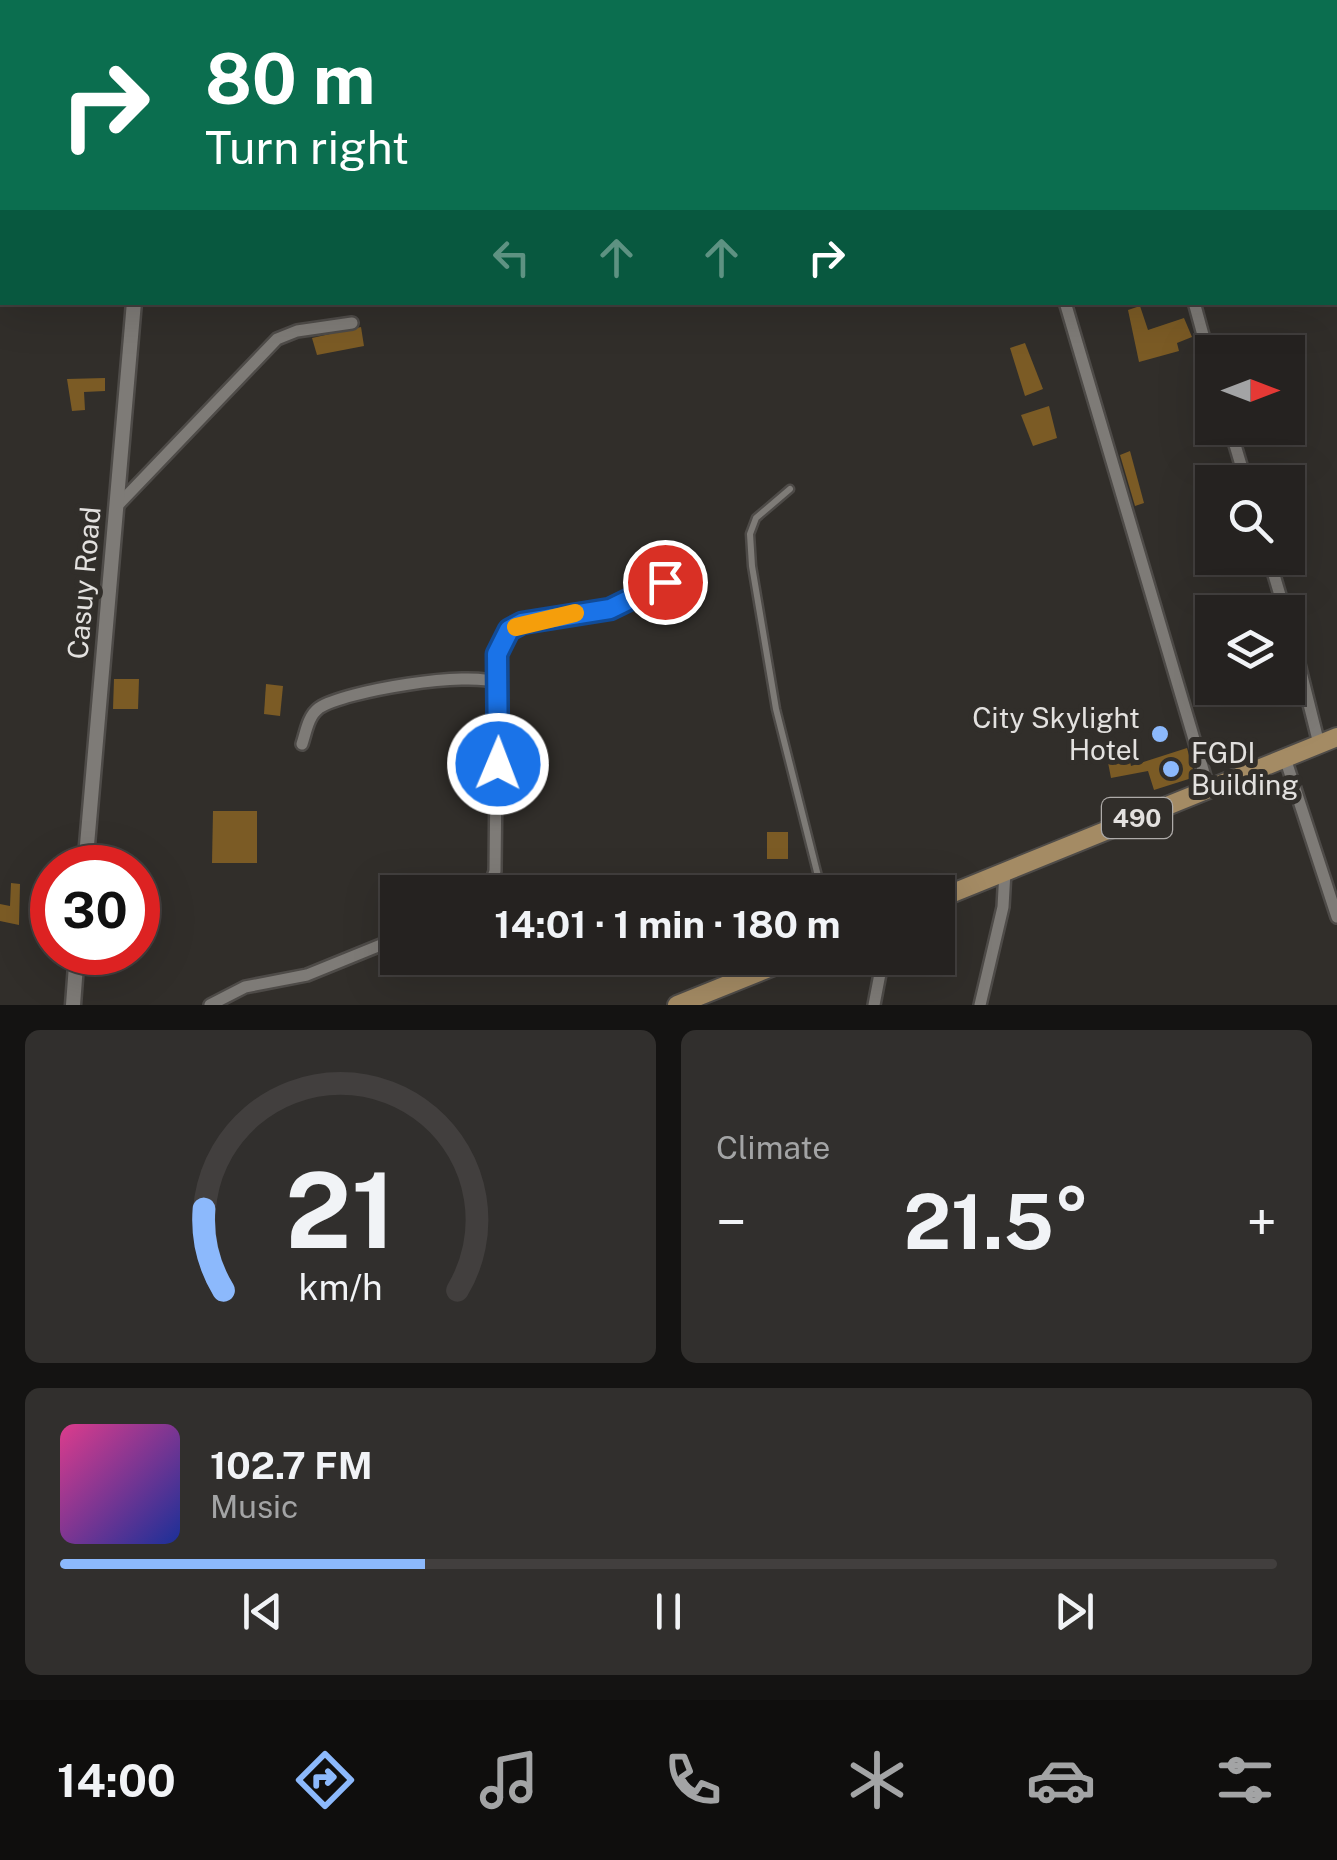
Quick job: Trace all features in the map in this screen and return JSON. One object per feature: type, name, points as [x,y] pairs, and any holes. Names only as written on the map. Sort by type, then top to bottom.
[{"type":"main road","name":"490","points":[[955,892],[1328,741]]},
{"type":"main road","points":[[677,1005],[752,975]]},
{"type":"street","name":"Casuy Road","points":[[87,845],[134,305]]},
{"type":"street","points":[[1066,305],[1209,790]]},
{"type":"street","points":[[1195,305],[1203,335]]},
{"type":"street","points":[[116,507],[278,339],[297,331],[352,322]]},
{"type":"street","points":[[1305,671],[1328,741]]},
{"type":"street","points":[[302,744],[311,718],[322,706],[413,682],[497,683],[494,875]]},
{"type":"street","points":[[1285,758],[1337,917]]},
{"type":"street","points":[[980,1005],[1003,907],[1005,871]]},
{"type":"street","points":[[210,1005],[245,987],[306,975],[380,945]]},
{"type":"street","points":[[73,1005],[75,975]]},
{"type":"street","points":[[874,1005],[880,975]]},
{"type":"lane","points":[[790,489],[756,518],[750,534],[752,566],[776,709],[818,875]]},
{"type":"lane","points":[[497,683],[497,654],[509,630],[522,623],[610,609],[665,582]]},
{"type":"building","points":[[1140,306],[1148,330],[1184,318],[1192,337],[1177,343],[1179,351],[1139,362],[1128,310]]},
{"type":"building","points":[[361,327],[364,346],[317,355],[312,338]]},
{"type":"building","points":[[1025,343],[1043,389],[1025,396],[1010,348]]},
{"type":"building","points":[[105,378],[105,391],[84,392],[85,410],[72,411],[67,379]]},
{"type":"building","points":[[1049,406],[1057,438],[1033,446],[1021,415]]},
{"type":"building","points":[[1130,451],[1144,503],[1135,506],[1120,455]]},
{"type":"building","points":[[114,679],[139,679],[138,709],[113,709]]},
{"type":"building","points":[[266,684],[283,686],[280,716],[264,714]]},
{"type":"building","name":"FGDI Building","points":[[1127,748],[1131,766],[1187,748],[1195,777],[1154,790],[1148,771],[1111,778],[1106,752]]},
{"type":"building","points":[[213,811],[257,811],[257,863],[212,863]]},
{"type":"building","points":[[767,832],[788,832],[788,859],[767,859]]},
{"type":"building","points":[[11,883],[20,884],[19,925],[0,921],[0,904],[10,906]]},
{"type":"slow traffic","points":[[516,627],[575,613]]},
{"type":"place","name":"City Skylight Hotel","points":[[1160,734]]},
{"type":"place","name":"FGDI Building","points":[[1171,769]]},
{"type":"route","points":[[498,764],[497,654],[509,630],[522,623],[610,609],[665,582]]}]
